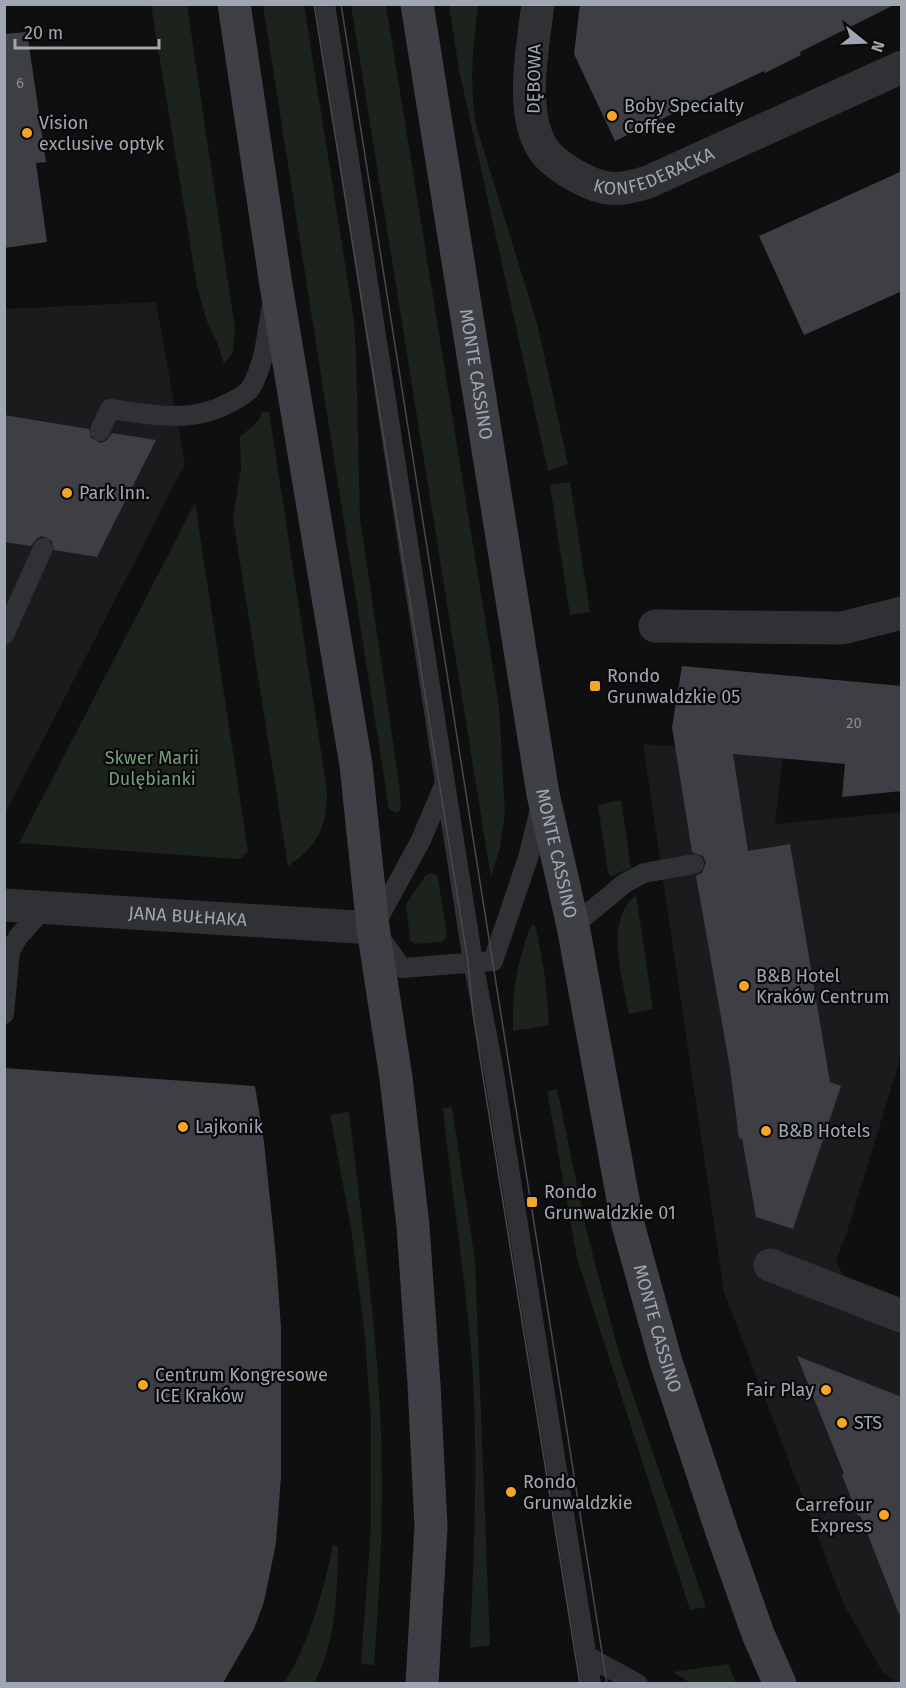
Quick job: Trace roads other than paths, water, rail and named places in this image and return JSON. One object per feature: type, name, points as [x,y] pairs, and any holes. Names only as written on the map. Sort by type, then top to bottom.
[{"type":"main road","points":[[234,4],[276,285],[356,765],[373,928],[396,1078],[413,1226],[431,1526],[422,1683]]},
{"type":"main road","name":"MONTE CASSINO","points":[[417,4],[543,794],[573,926],[627,1221],[666,1362],[758,1634],[780,1683]]},
{"type":"street","name":"DĘBOWA","points":[[538,4],[530,93],[535,135],[544,150]]},
{"type":"street","name":"KONFEDERACKA","points":[[544,150],[568,172],[590,184],[607,189],[627,189],[648,182],[902,67]]},
{"type":"street","points":[[656,626],[842,628],[902,614]]},
{"type":"street","name":"JANA BUŁHAKA","points":[[4,905],[373,928]]},
{"type":"street","points":[[770,1265],[902,1316]]},
{"type":"lane","points":[[325,4],[445,783],[493,1067],[591,1683]]},
{"type":"lane","points":[[100,431],[110,409],[170,417],[206,413],[249,391],[259,368],[276,285]]},
{"type":"lane","points":[[4,635],[43,548]]},
{"type":"lane","points":[[445,783],[421,840],[373,928],[402,968],[493,961],[528,858],[543,794]]},
{"type":"lane","points":[[573,926],[625,882],[644,873],[694,864]]},
{"type":"lane","points":[[4,1014],[10,951],[18,937],[45,907]]},
{"type":"lane","points":[[586,1656],[638,1683]]},
{"type":"tram line","points":[[314,4],[468,962],[473,1014],[580,1684]]},
{"type":"tram line","points":[[341,4],[607,1684]]},
{"type":"place","name":"Boby Specialty Coffee","points":[[612,116]]},
{"type":"place","name":"Vision exclusive optyk","points":[[27,133]]},
{"type":"place","name":"Park Inn.","points":[[67,493]]},
{"type":"place","name":"Rondo Grunwaldzkie 05","points":[[595,686]]},
{"type":"place","name":"B&B Hotel Kraków Centrum","points":[[744,986]]},
{"type":"place","name":"Lajkonik","points":[[183,1127]]},
{"type":"place","name":"B&B Hotels","points":[[766,1131]]},
{"type":"place","name":"Rondo Grunwaldzkie 01","points":[[532,1202]]},
{"type":"place","name":"Centrum Kongresowe ICE Kraków","points":[[143,1385]]},
{"type":"place","name":"Fair Play","points":[[826,1390]]},
{"type":"place","name":"STS","points":[[842,1423]]},
{"type":"place","name":"Rondo Grunwaldzkie","points":[[511,1492]]},
{"type":"place","name":"Carrefour Express","points":[[884,1515]]},
{"type":"park label","name":"Skwer Marii Dulębianki","points":[[152,768]]}]
